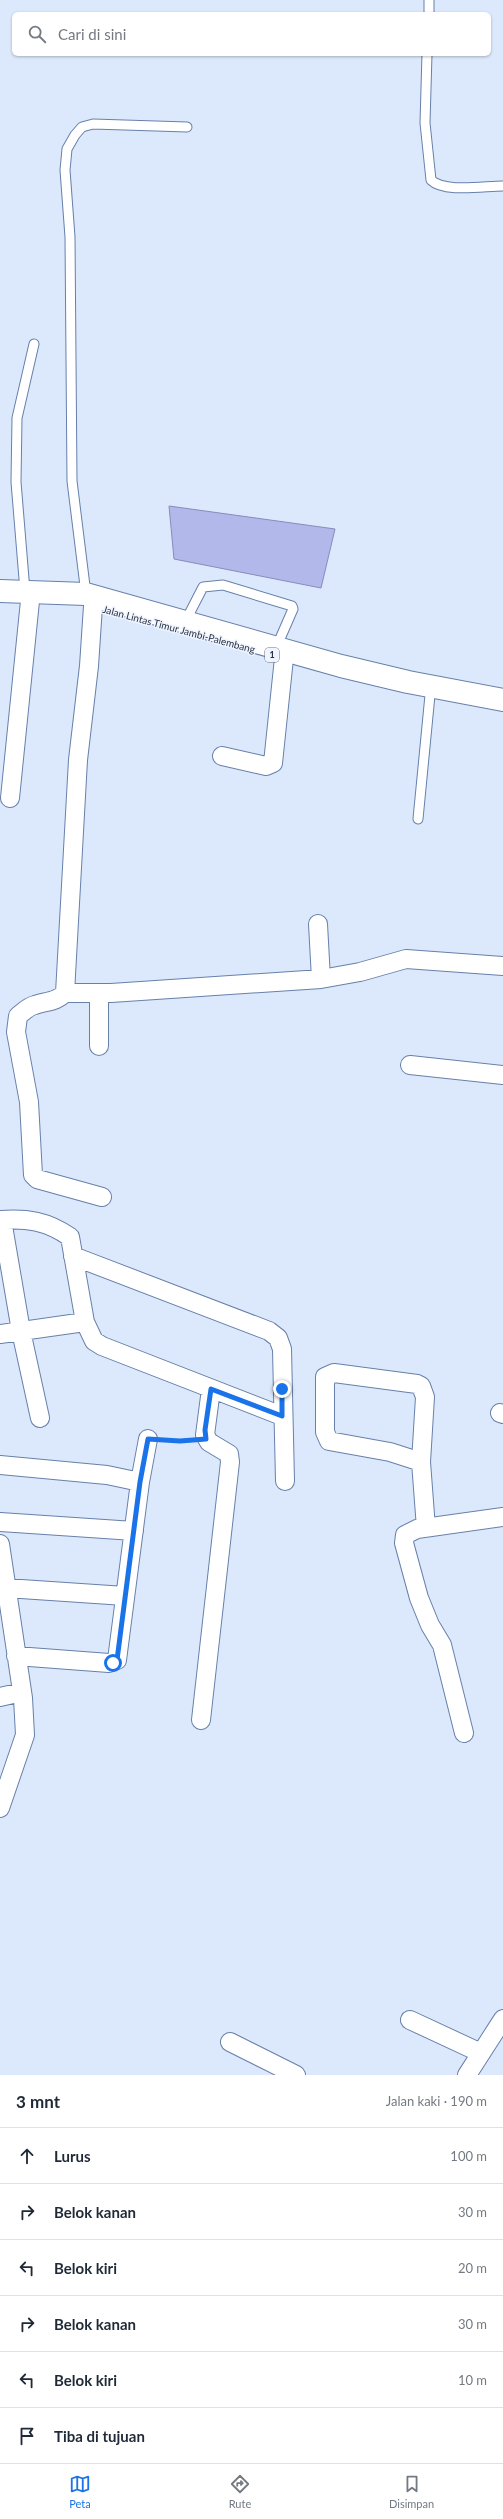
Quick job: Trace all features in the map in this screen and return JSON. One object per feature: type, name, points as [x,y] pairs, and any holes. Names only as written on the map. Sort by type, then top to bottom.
[{"type":"highway","name":"Jalan Lintas Timur Jambi-Palembang","points":[[0,591],[33,591],[90,600],[185,622],[280,653],[408,682],[503,700]]},
{"type":"highway","name":"Jalan Lintas Timur Jambi-Palembang","points":[[90,600],[430,696],[503,709]]},
{"type":"street","points":[[10,798],[33,591]]},
{"type":"street","points":[[90,600],[89,666],[78,760],[65,993],[58,1000],[33,1005],[18,1016],[16,1032],[29,1102],[33,1175],[37,1180],[102,1197]]},
{"type":"street","points":[[222,756],[266,766],[273,763],[280,653]]},
{"type":"street","points":[[318,924],[321,979]]},
{"type":"street","points":[[65,993],[99,993],[321,979],[360,972],[406,958],[503,966]]},
{"type":"street","points":[[99,993],[99,1046]]},
{"type":"street","points":[[410,1065],[503,1075]]},
{"type":"street","points":[[40,1418],[21,1331],[1,1220],[20,1218],[55,1227],[70,1236],[85,1322],[94,1341],[102,1346],[282,1416]]},
{"type":"street","points":[[73,1256],[215,1310],[278,1338],[282,1349],[282,1416],[285,1481]]},
{"type":"street","points":[[0,1334],[85,1322]]},
{"type":"street","points":[[422,1462],[390,1452],[329,1441],[325,1432],[325,1376],[334,1373],[417,1384],[422,1386],[425,1397],[422,1462],[426,1528]]},
{"type":"street","points":[[201,1720],[230,1462],[226,1451],[206,1439],[205,1430],[211,1389]]},
{"type":"street","points":[[16,1656],[113,1663],[117,1660],[124,1596],[140,1482],[148,1439]]},
{"type":"street","points":[[0,1465],[107,1475],[140,1482]]},
{"type":"street","points":[[464,1733],[442,1645],[430,1625],[419,1598],[404,1543],[405,1535],[426,1528],[503,1517]]},
{"type":"street","points":[[0,1522],[134,1531]]},
{"type":"street","points":[[0,1544],[6,1588],[6,1630],[16,1656],[22,1692],[25,1734],[8,1764],[0,1808]]},
{"type":"street","points":[[6,1588],[124,1596]]},
{"type":"street","points":[[0,1697],[22,1692]]},
{"type":"street","points":[[467,2075],[503,2019]]},
{"type":"street","points":[[410,2020],[481,2053]]},
{"type":"street","points":[[230,2042],[296,2075]]},
{"type":"lane","points":[[429,0],[429,12]]},
{"type":"lane","points":[[427,56],[425,123],[431,180],[436,186],[447,188],[503,186]]},
{"type":"lane","points":[[90,600],[72,481],[70,237],[65,170],[67,149],[75,135],[82,127],[93,124],[188,127]]},
{"type":"lane","points":[[33,591],[16,482],[17,418],[34,344]]},
{"type":"lane","points":[[185,622],[203,587],[223,585],[292,606],[293,610],[280,653]]},
{"type":"lane","points":[[418,819],[430,696]]},
{"type":"path","points":[[148,1439],[180,1441],[206,1439]]},
{"type":"building","points":[[169,506],[335,529],[321,588],[174,559]]},
{"type":"route","points":[[113,1663],[117,1660],[124,1596],[140,1482],[148,1439],[167,1441],[196,1441],[206,1439],[205,1430],[211,1389],[282,1416],[282,1389]]}]
